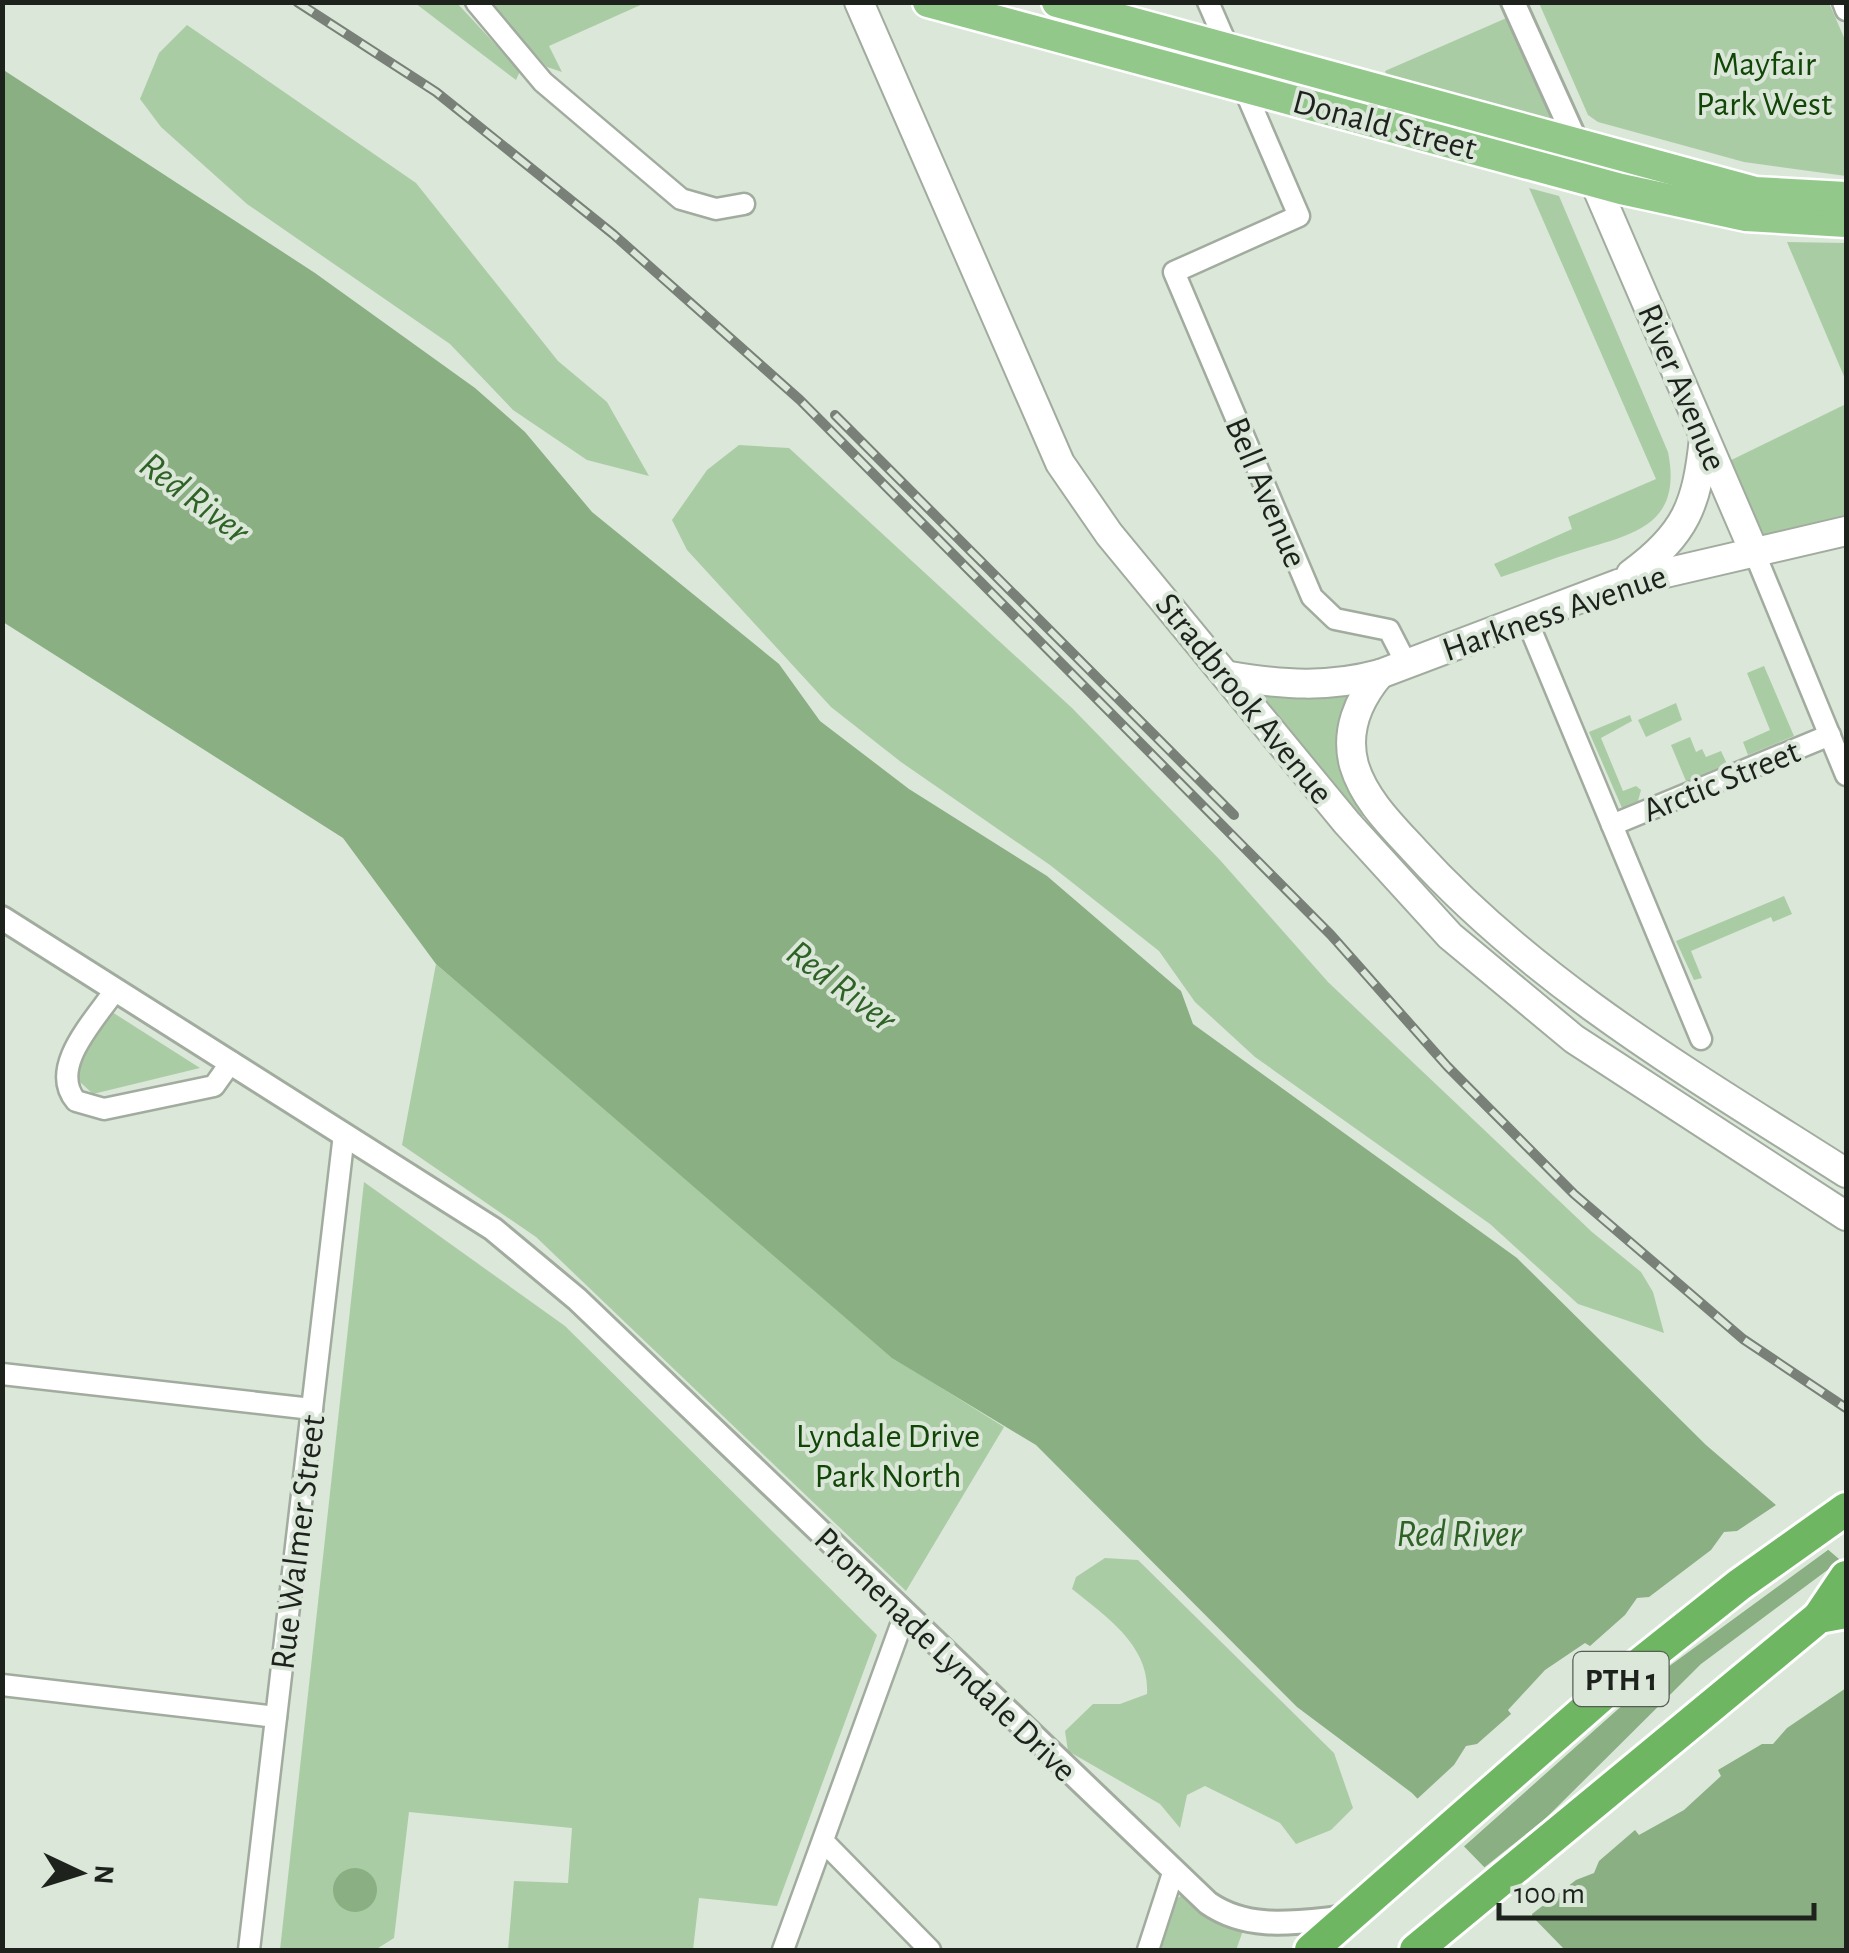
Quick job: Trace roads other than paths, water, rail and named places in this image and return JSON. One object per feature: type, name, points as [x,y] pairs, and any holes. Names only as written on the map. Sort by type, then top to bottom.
[{"type":"highway","name":"PTH 1","points":[[1311,1950],[1617,1682],[1739,1585],[1846,1510]]},
{"type":"highway","points":[[1833,1614],[1846,1577]]},
{"type":"highway","name":"PTH 1","points":[[1416,1950],[1833,1614]]},
{"type":"main road","name":"Stradbrook Avenue","points":[[860,2],[1060,463],[1110,534],[1398,883],[1489,971],[1588,1050],[1846,1216]]},
{"type":"main road","name":"Donald Street","points":[[928,2],[1594,181],[1746,216],[1846,222]]},
{"type":"main road","name":"Donald Street","points":[[1057,2],[1755,192],[1846,198]]},
{"type":"main road","name":"River Avenue","points":[[1594,181],[1754,554]]},
{"type":"main road","points":[[1618,584],[1663,551],[1688,516],[1699,484],[1704,436]]},
{"type":"main road","name":"Harkness Avenue","points":[[1230,676],[1319,687],[1393,669],[1618,584],[1846,531]]},
{"type":"main road","name":"Stradbrook Avenue","points":[[1393,669],[1363,698],[1354,720],[1354,764],[1378,809],[1429,867],[1511,944],[1588,1007],[1846,1173]]},
{"type":"street","points":[[476,2],[543,82],[681,199],[716,209],[744,204]]},
{"type":"street","points":[[1208,2],[1229,50]]},
{"type":"street","name":"River Avenue","points":[[1513,2],[1594,181]]},
{"type":"street","points":[[1843,2],[1846,10]]},
{"type":"street","name":"Bell Avenue","points":[[1243,86],[1300,216],[1174,272],[1312,598],[1335,619],[1390,630],[1393,669]]},
{"type":"street","name":"River Avenue","points":[[1754,554],[1846,776]]},
{"type":"street","points":[[1526,618],[1702,1039]]},
{"type":"street","name":"Arctic Street","points":[[1612,826],[1830,736]]},
{"type":"street","name":"Promenade Lyndale Drive","points":[[2,918],[493,1229],[577,1299],[1173,1874],[1215,1908],[1248,1922],[1353,1917]]},
{"type":"street","points":[[115,990],[69,1062],[67,1086],[76,1101],[104,1108],[214,1086],[232,1062]]},
{"type":"street","name":"Rue Walmer Street","points":[[249,1950],[344,1134]]},
{"type":"street","points":[[2,1374],[312,1410]]},
{"type":"street","points":[[783,1950],[905,1614]]},
{"type":"street","points":[[2,1685],[276,1717]]},
{"type":"street","points":[[823,1841],[930,1950]]},
{"type":"street","points":[[1148,1950],[1173,1874]]},
{"type":"water","name":"Red River","points":[[2,69],[315,273],[475,388],[525,432],[592,512],[779,664],[820,721],[909,789],[1047,876],[1181,991],[1193,1024],[1517,1258],[1706,1445],[1846,1565],[1846,1950],[1565,1950],[1412,1793],[1297,1707],[1036,1445],[892,1358],[436,964],[343,838],[3,622]]},
{"type":"water","points":[[355,1868],[371,1874],[377,1890],[371,1906],[355,1912],[339,1906],[333,1890],[339,1874]]},
{"type":"railway","points":[[297,2],[436,92],[613,234],[800,400],[1331,935],[1447,1066],[1574,1194],[1743,1339],[1846,1408]]},
{"type":"railway","points":[[835,415],[1234,815]]},
{"type":"park label","name":"Mayfair Park West","points":[[1764,83]]},
{"type":"park label","name":"Lyndale Drive Park North","points":[[888,1455]]}]
